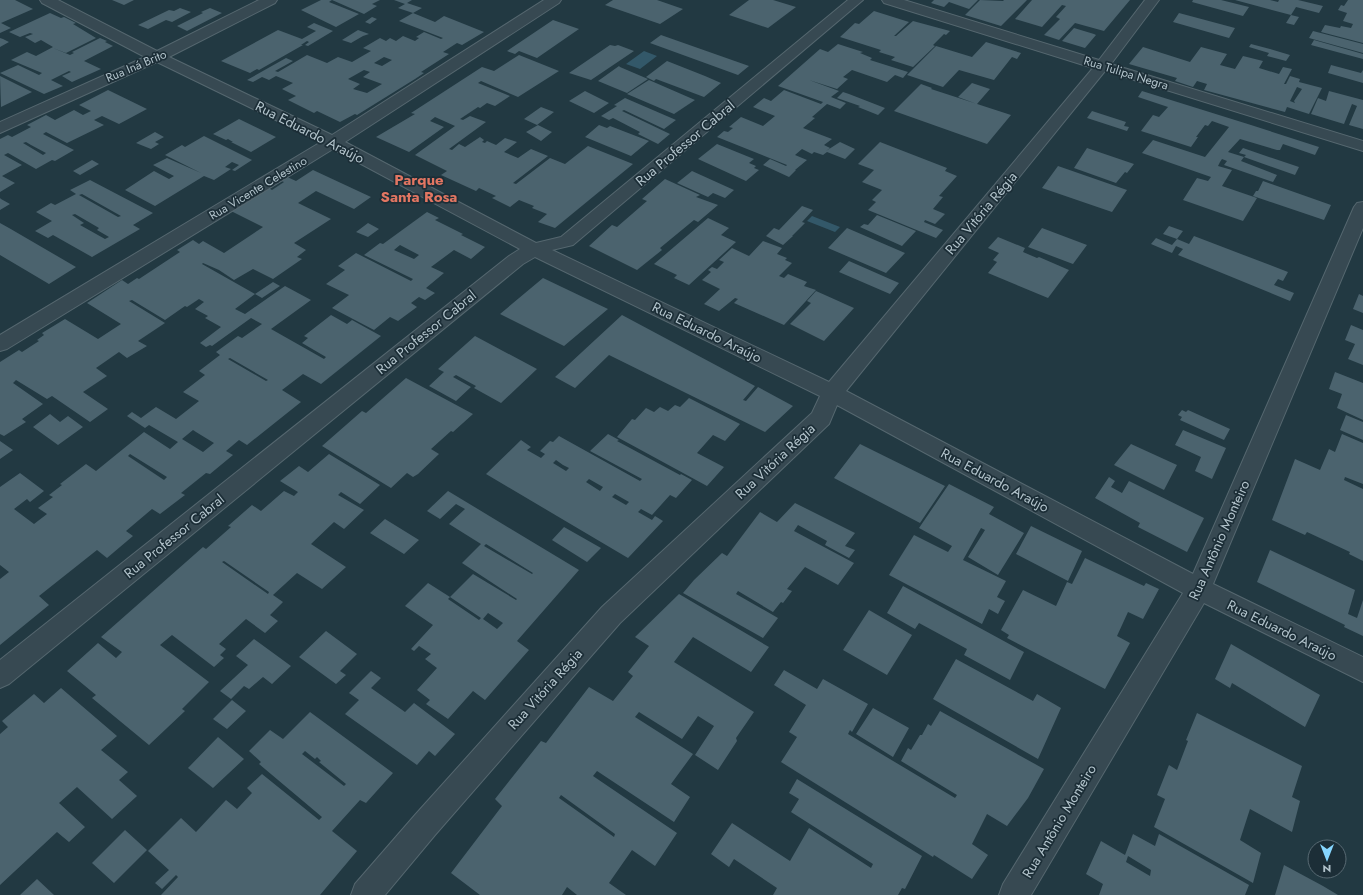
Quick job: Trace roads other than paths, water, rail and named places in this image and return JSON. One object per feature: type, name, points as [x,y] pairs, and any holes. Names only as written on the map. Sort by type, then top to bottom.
[{"type":"street","name":"Rua Eduardo Araújo","points":[[47,0],[157,57],[333,142],[534,249],[832,393],[1199,589],[1363,670]]},
{"type":"street","name":"Rua Iná Brito","points":[[0,128],[176,49],[270,0]]},
{"type":"street","name":"Rua Vicente Celestino","points":[[0,344],[333,142],[554,0]]},
{"type":"street","name":"Rua Professor Cabral","points":[[0,676],[516,260],[534,249],[567,242],[856,0]]},
{"type":"street","name":"Rua Tulipa Negra","points":[[889,0],[1363,146]]},
{"type":"street","name":"Rua Vitória Régia","points":[[366,895],[425,825],[611,615],[821,418],[832,393],[1102,66],[1152,0]]},
{"type":"street","name":"Rua Antônio Monteiro","points":[[1014,895],[1199,589],[1363,207]]},
{"type":"water","points":[[644,51],[657,56],[640,69],[626,64]]},
{"type":"water","points":[[812,216],[840,227],[835,232],[807,221]]},
{"type":"district","name":"Parque Santa Rosa","points":[[419,188]]}]
